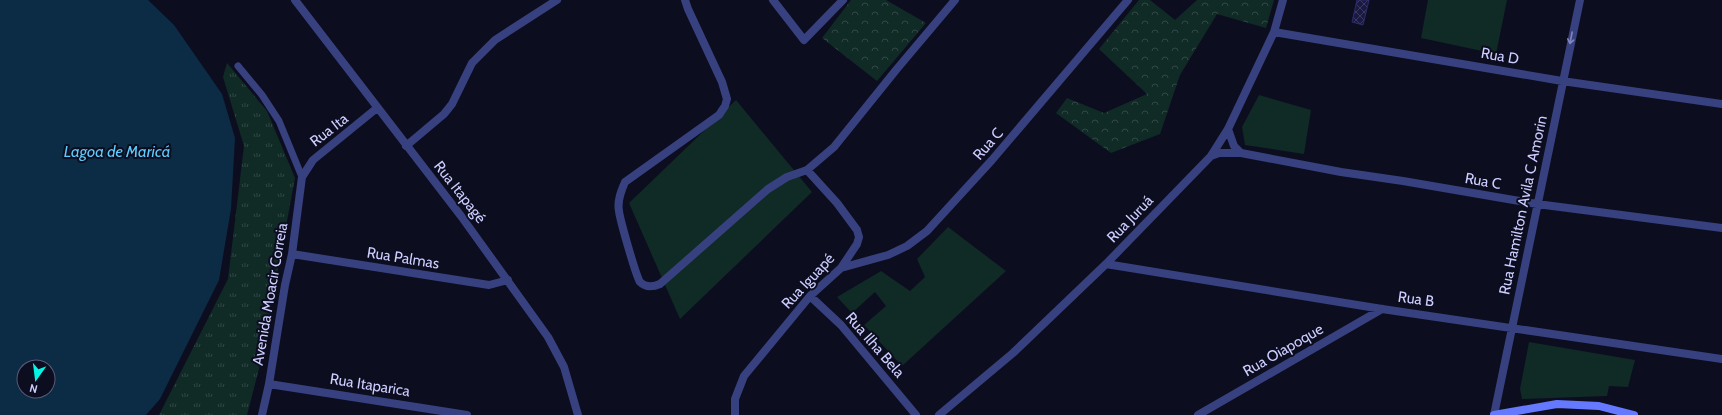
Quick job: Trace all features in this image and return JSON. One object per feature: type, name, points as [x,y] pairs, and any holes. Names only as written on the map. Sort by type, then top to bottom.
[{"type":"main road","points":[[1494,415],[1556,404],[1599,406],[1634,415]]},
{"type":"street","name":"Rua Itapagé","points":[[295,0],[508,280],[548,337],[564,367],[578,415]]},
{"type":"street","points":[[406,146],[444,114],[452,104],[472,63],[494,40],[557,0]]},
{"type":"street","points":[[685,0],[722,82],[727,99],[725,106],[719,115],[625,182],[620,193],[618,211],[637,276],[646,286],[653,287],[660,284],[768,189],[787,177],[807,170],[834,146],[850,129],[896,70],[955,0]]},
{"type":"street","points":[[772,0],[804,40],[843,0]]},
{"type":"street","name":"Rua C","points":[[841,268],[888,255],[907,246],[927,231],[992,160],[1128,0]]},
{"type":"street","name":"Rua Juruá","points":[[938,415],[1013,353],[1106,264],[1211,156],[1228,129],[1274,32],[1283,0]]},
{"type":"street","name":"Rua Hamilton Avila C Amorin","points":[[1494,415],[1580,0]]},
{"type":"street","name":"Rua D","points":[[1274,32],[1562,81],[1722,104]]},
{"type":"street","name":"Rua Ita","points":[[302,177],[313,160],[377,108]]},
{"type":"street","points":[[1228,129],[1234,146],[1241,153]]},
{"type":"street","name":"Rua C","points":[[1211,156],[1219,153],[1241,153],[1341,172],[1537,204],[1722,228]]},
{"type":"street","name":"Rua Iguapé","points":[[735,415],[735,399],[744,376],[810,296],[841,268],[857,244],[859,237],[857,230],[837,203],[807,170]]},
{"type":"street","name":"Avenida Moacir Correia","points":[[262,415],[269,384],[285,285],[292,254],[302,177]]},
{"type":"street","name":"Rua Palmas","points":[[292,254],[489,285],[508,280]]},
{"type":"street","name":"Rua B","points":[[1106,264],[1382,309],[1722,359]]},
{"type":"street","name":"Rua Ilha Bela","points":[[810,296],[841,325],[916,415]]},
{"type":"street","name":"Rua Oiapoque","points":[[1198,415],[1382,309]]},
{"type":"street","name":"Rua Itaparica","points":[[269,384],[466,415]]},
{"type":"lane","points":[[238,66],[262,95],[279,121],[302,177]]},
{"type":"green space","points":[[851,0],[886,0],[926,23],[877,81],[822,38]]},
{"type":"green space","points":[[1139,0],[1150,0],[1175,20],[1197,0],[1274,0],[1266,28],[1217,14],[1180,75],[1160,134],[1111,153],[1056,113],[1067,98],[1104,113],[1147,94],[1099,49]]},
{"type":"green space","points":[[1428,0],[1507,0],[1496,54],[1421,38]]},
{"type":"green space","points":[[227,63],[267,111],[295,178],[261,361],[247,415],[159,415],[228,279],[244,146],[223,77]]},
{"type":"green space","points":[[1259,95],[1311,110],[1304,154],[1245,145],[1242,127]]},
{"type":"green space","points":[[736,100],[812,192],[680,319],[629,203]]},
{"type":"green space","points":[[948,227],[1006,271],[902,366],[864,325],[886,306],[875,292],[852,313],[837,297],[881,271],[910,291],[925,277],[917,259]]},
{"type":"green space","points":[[1529,342],[1635,360],[1628,387],[1609,386],[1607,396],[1522,399],[1520,389]]},
{"type":"water","name":"Lagoa de Maricá","points":[[0,0],[148,0],[174,25],[222,94],[235,138],[231,209],[219,280],[160,399],[146,415],[0,415]]},
{"type":"building","points":[[1357,0],[1369,0],[1363,25],[1352,22]]}]
